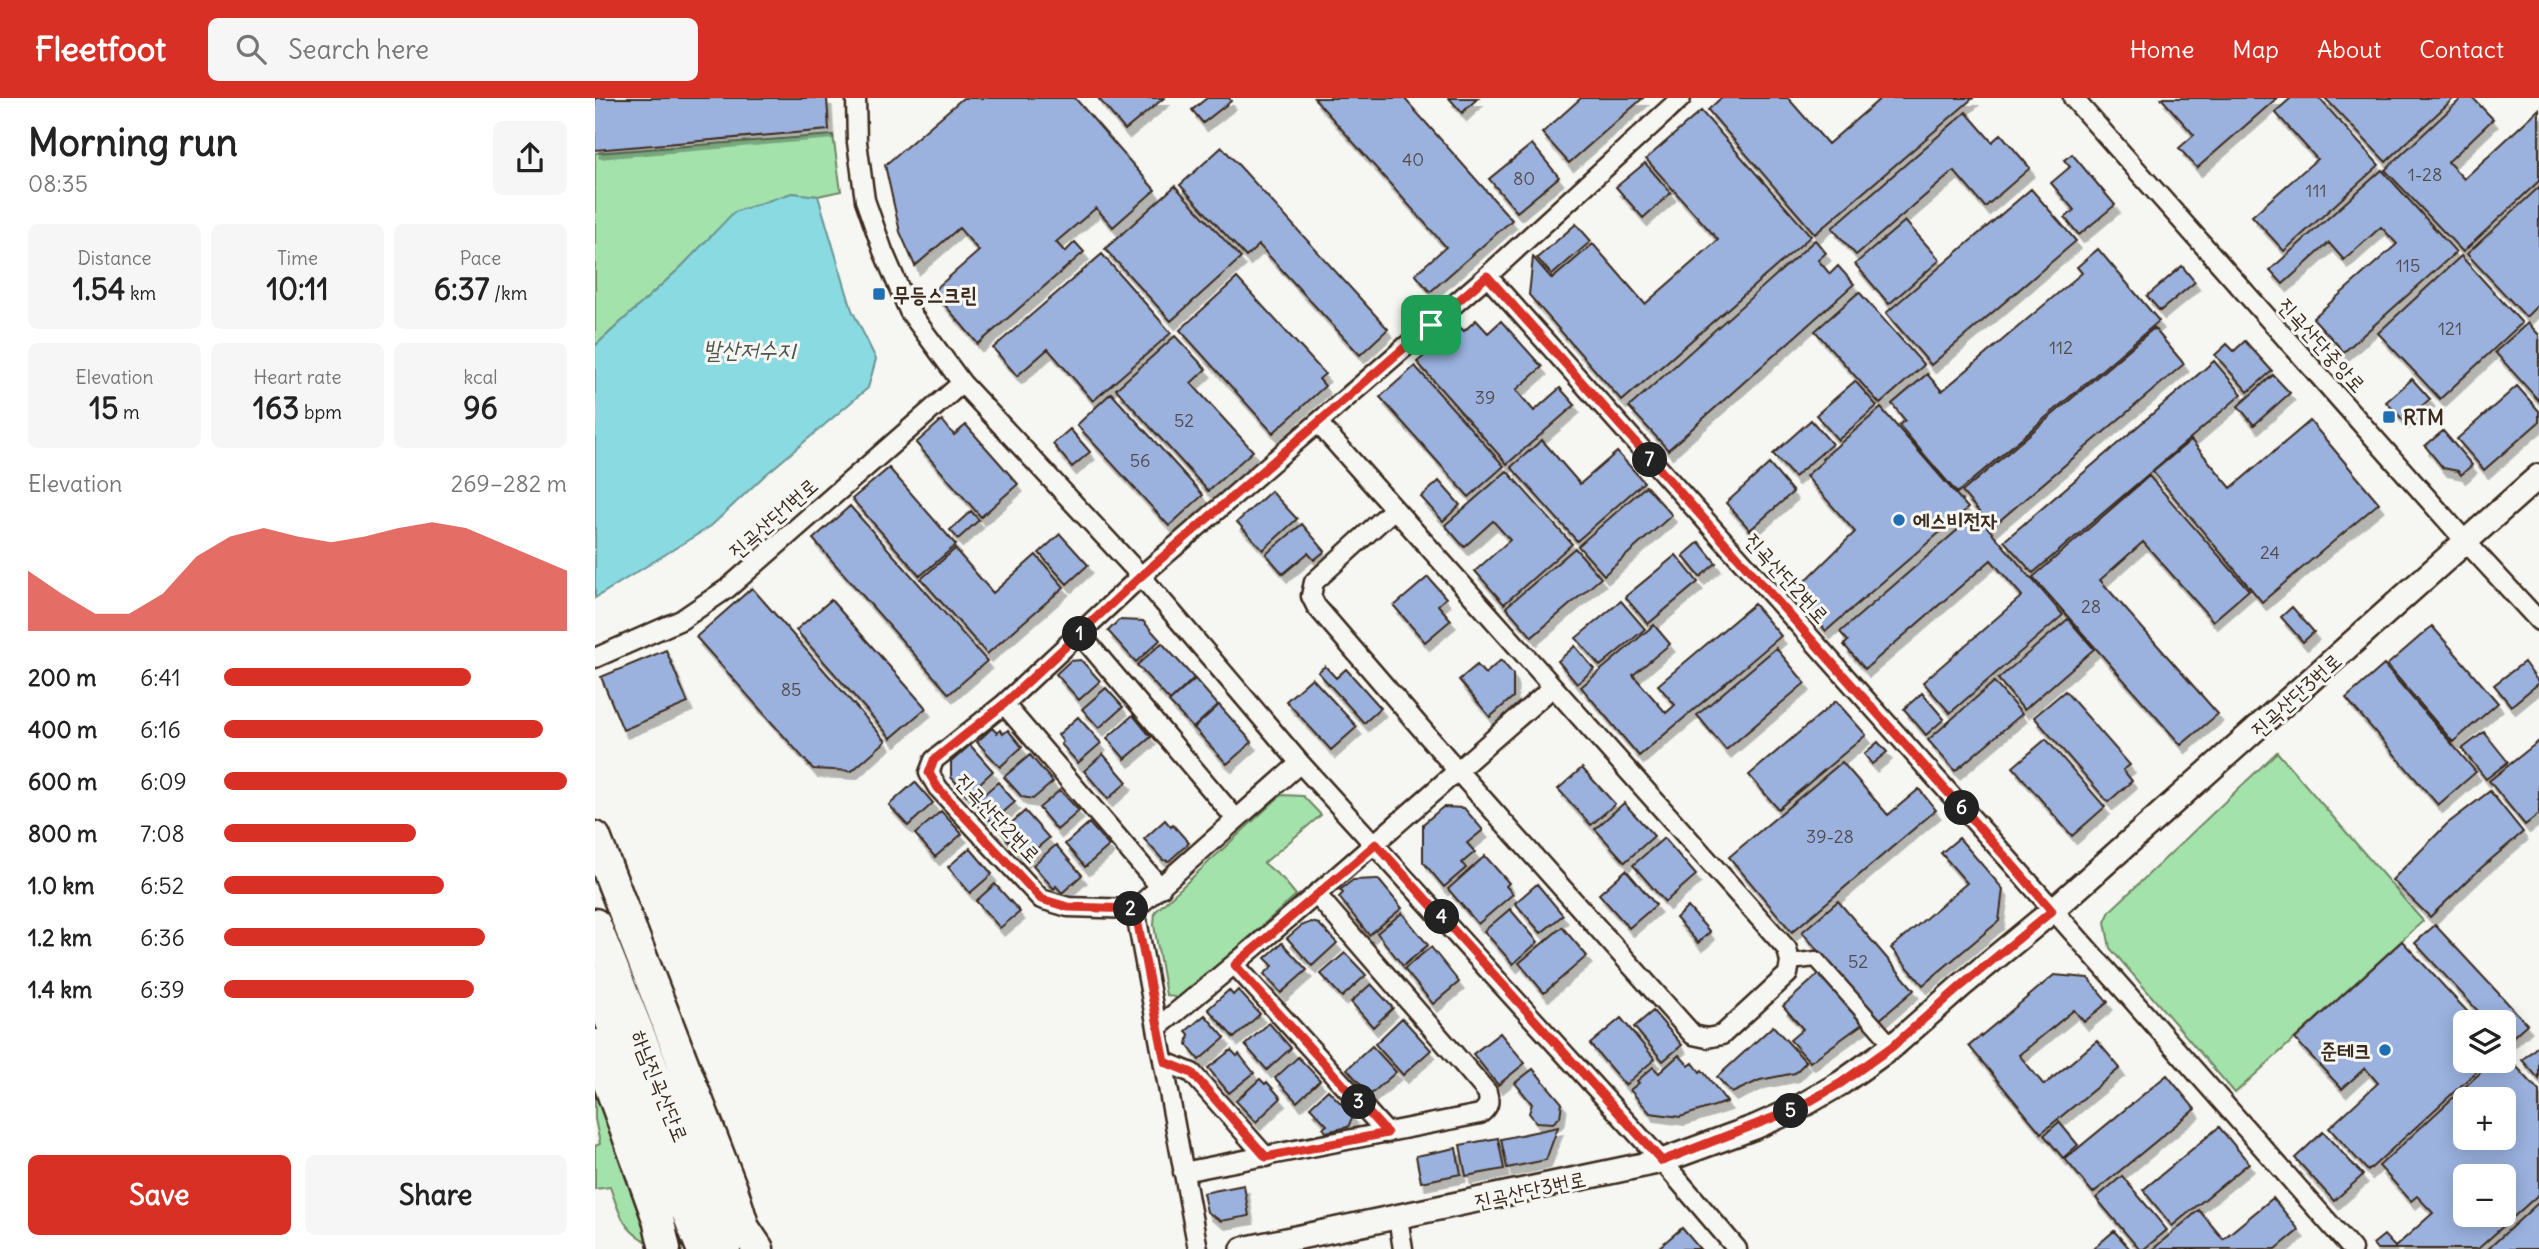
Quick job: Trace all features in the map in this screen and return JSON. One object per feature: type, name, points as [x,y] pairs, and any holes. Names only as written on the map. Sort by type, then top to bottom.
[{"type":"highway","points":[[595,837],[732,1189],[721,1241],[658,1219]]},
{"type":"highway","name":"하남진곡산단로","points":[[595,924],[721,1241]]},
{"type":"highway","name":"하남진곡산단로","points":[[595,982],[721,1241]]},
{"type":"highway","points":[[595,1045],[658,1219],[665,1249]]},
{"type":"street","points":[[856,98],[857,142],[865,200],[883,251],[909,311],[962,383],[1141,576],[1300,763],[1662,1161],[1737,1249]]},
{"type":"street","name":"진곡산단2번로","points":[[1135,909],[1068,907],[1041,899],[938,788],[929,773],[934,760],[1004,704],[1141,576],[1487,276],[1681,98]]},
{"type":"street","name":"진곡산단중앙로","points":[[2073,98],[2539,621]]},
{"type":"street","name":"진곡산단2번로","points":[[1487,276],[2052,911]]},
{"type":"street","name":"진곡산단1번로","points":[[595,658],[681,620],[728,588],[962,383]]},
{"type":"street","points":[[1318,423],[1787,949],[1790,962],[1788,974],[1722,1035],[1707,1038],[1693,1035],[1457,771],[1316,606],[1311,596],[1314,582],[1394,509]]},
{"type":"street","name":"진곡산단3번로","points":[[1243,1249],[1662,1161],[1798,1108],[1841,1083],[1893,1046],[2052,911],[2539,476]]},
{"type":"street","points":[[1080,634],[1236,819]]},
{"type":"street","points":[[1158,1027],[1376,844],[1553,687]]},
{"type":"street","points":[[1004,704],[1160,888]]},
{"type":"street","points":[[1198,1249],[1135,909],[1300,763]]},
{"type":"street","points":[[1183,1172],[1481,1114],[1490,1101],[1487,1092],[1316,894]]},
{"type":"street","points":[[2052,911],[2352,1249]]},
{"type":"street","points":[[1790,962],[1816,959],[1893,1046]]},
{"type":"street","points":[[1235,965],[1387,1133]]},
{"type":"street","points":[[1165,1062],[1192,1073],[1266,1157]]},
{"type":"street","points":[[1398,1218],[1403,1249]]},
{"type":"green space","points":[[833,135],[841,191],[818,196],[792,193],[734,213],[681,267],[595,346],[595,153]]},
{"type":"green space","points":[[2277,752],[2423,921],[2235,1093],[2110,948],[2105,922],[2110,911]]},
{"type":"green space","points":[[1281,795],[1303,796],[1321,815],[1264,863],[1283,879],[1296,895],[1181,999],[1166,995],[1154,925],[1155,912]]},
{"type":"green space","points":[[595,1071],[623,1167],[648,1227],[646,1241],[627,1225],[610,1187],[595,1189],[595,1146],[600,1144],[595,1119]]},
{"type":"water","name":"발산저수지","points":[[792,193],[818,196],[852,310],[876,359],[868,388],[764,476],[711,526],[595,598],[595,346],[681,267],[734,212]]},
{"type":"building","points":[[595,98],[827,98],[829,130],[595,150]]},
{"type":"building","points":[[963,98],[1075,98],[1155,190],[1113,227],[1096,208],[1056,242],[1065,252],[1075,242],[1084,252],[978,344],[933,291],[979,251],[959,228],[915,266],[900,232],[885,165]]},
{"type":"building","points":[[1098,98],[1164,98],[1125,130]]},
{"type":"building","points":[[1207,98],[1229,98],[1231,101],[1203,123],[1192,110]]},
{"type":"building","points":[[1314,98],[1404,98],[1512,220],[1430,292],[1415,274],[1446,247]]},
{"type":"building","points":[[1449,98],[1478,98],[1462,113]]},
{"type":"building","points":[[1581,98],[1643,98],[1569,163],[1542,133]]},
{"type":"building","points":[[1721,98],[1788,98],[1828,144],[1881,98],[1973,98],[1815,234],[1708,110]]},
{"type":"building","points":[[2161,98],[2277,98],[2197,168],[2179,148],[2194,135]]},
{"type":"building","points":[[2291,98],[2319,98],[2379,165],[2284,251],[2252,216],[2317,159],[2275,112]]},
{"type":"building","points":[[2325,98],[2454,98],[2386,162]]},
{"type":"building","points":[[2462,98],[2473,98],[2493,119],[2448,162],[2464,179],[2539,109],[2539,181],[2463,252],[2385,170]]},
{"type":"building","points":[[1701,111],[1811,236],[1622,401],[1529,295],[1533,257],[1552,279],[1593,244],[1645,304],[1718,240],[1646,159]]},
{"type":"building","points":[[1966,112],[1992,142],[2001,134],[2030,168],[1985,207],[1954,171],[1856,255],[1832,228]]},
{"type":"building","points":[[1532,144],[1559,177],[1517,212],[1489,179]]},
{"type":"building","points":[[1222,147],[1388,329],[1360,355],[1259,245],[1246,257],[1180,185]]},
{"type":"building","points":[[2072,154],[2115,205],[2079,235],[2065,218],[2074,210],[2051,183],[2070,167],[2064,160]]},
{"type":"building","points":[[1645,163],[1671,193],[1643,218],[1616,187]]},
{"type":"building","points":[[2382,170],[2456,252],[2344,352],[2313,318],[2397,244],[2381,227],[2344,260],[2329,243],[2283,284],[2270,270]]},
{"type":"building","points":[[1175,186],[1241,258],[1171,321],[1105,249]]},
{"type":"building","points":[[2539,187],[2539,304],[2526,317],[2467,254]]},
{"type":"building","points":[[2031,189],[2076,241],[1931,365],[1886,313]]},
{"type":"building","points":[[1905,221],[1940,260],[1889,304],[1855,264]]},
{"type":"building","points":[[1576,224],[1591,241],[1552,275],[1537,258]]},
{"type":"building","points":[[1815,240],[1826,253],[1818,260],[1830,274],[1838,266],[1854,284],[1668,450],[1629,407]]},
{"type":"building","points":[[2098,249],[2159,321],[1957,493],[1899,425],[1905,420],[1892,404],[1927,374],[1942,391],[2082,273],[2077,267]]},
{"type":"building","points":[[1102,254],[1171,333],[1093,401],[1048,349],[1017,376],[993,348]]},
{"type":"building","points":[[2461,256],[2522,323],[2440,399],[2378,333]]},
{"type":"building","points":[[2182,266],[2195,282],[2160,311],[2147,296]]},
{"type":"building","points":[[1237,278],[1325,374],[1319,379],[1325,386],[1273,433],[1180,330]]},
{"type":"building","points":[[1859,292],[1924,365],[1880,404],[1815,331]]},
{"type":"building","points":[[1476,320],[1488,333],[1501,321],[1542,367],[1516,390],[1534,411],[1560,388],[1575,405],[1507,464],[1417,362],[1459,326],[1464,331]]},
{"type":"building","points":[[2528,323],[2539,335],[2539,401],[2495,352]]},
{"type":"building","points":[[2154,328],[2184,364],[1992,527],[1962,492]]},
{"type":"building","points":[[1175,336],[1206,369],[1191,383],[1253,451],[1208,491],[1116,389]]},
{"type":"building","points":[[2245,341],[2272,371],[2248,392],[2215,355],[2227,344],[2234,351]]},
{"type":"building","points":[[2214,361],[2242,394],[2033,573],[2004,541]]},
{"type":"building","points":[[1415,366],[1504,466],[1469,497],[1380,397]]},
{"type":"building","points":[[2273,375],[2290,393],[2254,425],[2238,406]]},
{"type":"building","points":[[2412,379],[2430,399],[2404,421],[2386,402]]},
{"type":"building","points":[[1855,381],[1877,406],[1838,440],[1816,415]]},
{"type":"building","points":[[2517,386],[2539,411],[2539,422],[2484,470],[2457,439]]},
{"type":"building","points":[[1111,393],[1203,495],[1169,526],[1077,425]]},
{"type":"building","name":"에스비전자","points":[[1881,408],[1968,508],[1826,631],[1793,593],[1855,532],[1806,476]]},
{"type":"building","points":[[942,420],[954,435],[966,425],[1018,484],[981,517],[916,443]]},
{"type":"building","points":[[1811,420],[1832,444],[1794,477],[1773,454]]},
{"type":"building","points":[[2310,421],[2379,503],[2262,602],[2153,472],[2191,440],[2231,488]]},
{"type":"building","points":[[1070,429],[1090,452],[1072,467],[1053,444]]},
{"type":"building","points":[[2443,431],[2472,465],[2461,475],[2458,471],[2443,468],[2425,446]]},
{"type":"building","points":[[1542,440],[1580,484],[1617,452],[1644,482],[1577,541],[1511,467]]},
{"type":"building","points":[[1769,464],[1793,492],[1750,530],[1726,503]]},
{"type":"building","points":[[889,468],[956,545],[920,576],[852,499]]},
{"type":"building","points":[[1507,471],[1572,544],[1504,604],[1475,571],[1510,540],[1493,521],[1464,547],[1445,525]]},
{"type":"building","points":[[2149,476],[2249,590],[2213,621],[2143,542],[2100,580],[2218,714],[2181,745],[2033,577]]},
{"type":"building","points":[[1439,481],[1460,505],[1443,521],[1421,497]]},
{"type":"building","points":[[1646,486],[1672,515],[1604,575],[1578,546]]},
{"type":"building","points":[[1271,491],[1297,519],[1263,550],[1237,522]]},
{"type":"building","points":[[850,506],[987,661],[949,694],[813,539]]},
{"type":"building","points":[[971,511],[979,520],[958,539],[950,530]]},
{"type":"building","points":[[1976,514],[2063,615],[1950,713],[1923,682],[2022,596],[1991,560],[1865,669],[1844,645],[1848,641],[1840,632]]},
{"type":"building","points":[[1302,524],[1325,551],[1314,560],[1308,553],[1283,574],[1266,554]]},
{"type":"building","points":[[1060,534],[1088,565],[1067,584],[1039,553]]},
{"type":"building","points":[[1699,542],[1716,563],[1700,577],[1683,556]]},
{"type":"building","points":[[1575,548],[1601,578],[1532,637],[1506,607]]},
{"type":"building","points":[[955,549],[993,593],[1036,555],[1064,587],[987,654],[921,579]]},
{"type":"building","points":[[1676,555],[1698,582],[1648,624],[1625,597]]},
{"type":"building","points":[[1428,577],[1446,598],[1438,605],[1451,620],[1425,642],[1394,606]]},
{"type":"building","points":[[752,588],[886,741],[852,771],[813,769],[696,637]]},
{"type":"building","points":[[831,600],[926,708],[891,738],[796,630]]},
{"type":"building","points":[[1621,601],[1645,629],[1600,666],[1576,638]]},
{"type":"building","points":[[1754,604],[1781,636],[1639,756],[1581,687],[1654,625],[1670,644],[1633,675],[1666,713],[1675,705],[1658,685]]},
{"type":"building","points":[[2292,607],[2314,632],[2303,642],[2281,617]]},
{"type":"building","points":[[2068,619],[2094,649],[2024,710],[1998,679]]},
{"type":"building","points":[[1119,620],[1143,621],[1160,640],[1136,662],[1108,631]]},
{"type":"building","points":[[2432,626],[2498,703],[2453,742],[2387,665]]},
{"type":"building","points":[[1162,643],[1194,678],[1170,701],[1137,665]]},
{"type":"building","points":[[1575,646],[1594,669],[1577,684],[1558,661]]},
{"type":"building","points":[[1776,648],[1805,683],[1726,750],[1697,715]]},
{"type":"building","points":[[666,650],[688,703],[623,730],[601,677]]},
{"type":"building","points":[[1081,660],[1100,681],[1079,700],[1056,674],[1070,661]]},
{"type":"building","points":[[1501,660],[1513,674],[1513,697],[1490,717],[1459,680],[1477,665],[1485,674]]},
{"type":"building","points":[[2524,662],[2539,683],[2511,706],[2494,685]]},
{"type":"building","points":[[2384,665],[2476,772],[2438,805],[2346,698]]},
{"type":"building","points":[[1325,666],[1336,678],[1346,669],[1381,708],[1364,723],[1318,672]]},
{"type":"building","points":[[1312,678],[1357,727],[1331,750],[1286,701]]},
{"type":"building","points":[[1195,679],[1218,705],[1193,728],[1169,702]]},
{"type":"building","points":[[1994,682],[2022,714],[1955,771],[1928,740]]},
{"type":"building","points":[[1106,688],[1123,707],[1099,728],[1082,709]]},
{"type":"building","points":[[2065,691],[2130,765],[2123,770],[2132,781],[2108,802],[2034,717]]},
{"type":"building","points":[[1922,693],[1944,719],[1926,735],[1904,709]]},
{"type":"building","points":[[1836,701],[1866,735],[1778,809],[1749,775]]},
{"type":"building","points":[[1219,705],[1252,742],[1227,764],[1194,728]]},
{"type":"building","points":[[1133,715],[1151,737],[1125,759],[1107,738]]},
{"type":"building","points":[[1078,717],[1101,743],[1078,763],[1061,744],[1063,742],[1058,735]]},
{"type":"building","points":[[992,728],[1003,734],[1008,730],[1022,747],[1000,767],[977,742]]},
{"type":"building","points":[[2484,732],[2508,762],[2486,779],[2462,749]]},
{"type":"building","points":[[2046,739],[2105,807],[2072,836],[2013,767]]},
{"type":"building","points":[[2539,741],[2539,814],[2525,825],[2489,781]]},
{"type":"building","points":[[1878,742],[1887,752],[1872,764],[1864,754]]},
{"type":"building","points":[[970,745],[993,771],[967,795],[951,777],[951,762]]},
{"type":"building","points":[[1103,754],[1127,782],[1108,799],[1084,771]]},
{"type":"building","points":[[1030,755],[1053,782],[1033,799],[1022,797],[1004,777]]},
{"type":"building","points":[[1842,762],[1888,815],[1919,789],[1936,810],[1792,932],[1729,857]]},
{"type":"building","points":[[1582,768],[1615,804],[1591,825],[1558,789]]},
{"type":"building","points":[[915,782],[933,803],[908,826],[889,805]]},
{"type":"building","points":[[998,782],[1015,802],[992,822],[975,802]]},
{"type":"building","points":[[1060,790],[1079,811],[1057,830],[1039,808]]},
{"type":"building","points":[[2490,791],[2523,832],[2430,917],[2392,880],[2447,824]]},
{"type":"building","points":[[1624,803],[1654,836],[1625,862],[1595,829]]},
{"type":"building","points":[[1443,807],[1464,808],[1483,830],[1467,843],[1475,852],[1462,863],[1466,868],[1444,887],[1423,862],[1423,824]]},
{"type":"building","points":[[941,811],[962,834],[935,857],[915,834]]},
{"type":"building","points":[[1025,811],[1049,838],[1024,859],[1001,832]]},
{"type":"building","points":[[1165,820],[1189,843],[1169,861],[1163,860],[1144,839]]},
{"type":"building","points":[[1089,823],[1109,846],[1085,867],[1065,844]]},
{"type":"building","points":[[1664,838],[1696,875],[1665,902],[1633,865]]},
{"type":"building","points":[[1959,838],[2003,889],[1999,921],[1923,985],[1891,948],[1967,883],[1941,853]]},
{"type":"building","points":[[1056,845],[1082,875],[1062,893],[1056,886],[1054,889],[1033,865]]},
{"type":"building","points":[[970,848],[992,874],[970,893],[948,867]]},
{"type":"building","points":[[1485,856],[1509,883],[1506,886],[1513,894],[1478,924],[1448,889]]},
{"type":"building","points":[[1626,870],[1656,905],[1629,928],[1599,894]]},
{"type":"building","points":[[1378,879],[1402,908],[1369,935],[1339,897],[1343,893],[1340,890],[1353,880]]},
{"type":"building","points":[[995,884],[1020,912],[1000,928],[976,901]]},
{"type":"building","points":[[1537,884],[1563,915],[1541,933],[1515,903]]},
{"type":"building","points":[[1838,901],[1914,990],[1878,1021],[1802,932]]},
{"type":"building","points":[[1688,907],[1710,932],[1698,943],[1676,918]]},
{"type":"building","points":[[1510,909],[1538,942],[1513,964],[1484,931]]},
{"type":"building","points":[[1402,913],[1428,945],[1403,966],[1377,933]]},
{"type":"building","points":[[1311,922],[1319,924],[1337,943],[1312,966],[1287,938],[1301,926]]},
{"type":"building","points":[[2435,925],[2514,1010],[2477,1010],[2415,943]]},
{"type":"building","points":[[1562,927],[1587,956],[1544,993],[1519,963]]},
{"type":"building","name":"준테크","points":[[2402,941],[2466,1010],[2453,1010],[2453,1073],[2475,1073],[2460,1087],[2453,1087],[2453,1093],[2368,1171],[2329,1128],[2378,1083],[2365,1068],[2342,1089],[2295,1039]]},
{"type":"building","points":[[1282,943],[1307,970],[1281,993],[1264,974],[1273,966],[1265,958]]},
{"type":"building","points":[[1431,947],[1459,982],[1433,1004],[1404,969]]},
{"type":"building","points":[[1345,953],[1366,975],[1342,997],[1321,974]]},
{"type":"building","points":[[1820,973],[1865,1022],[1810,1062],[1790,1040],[1803,1029],[1783,1006]]},
{"type":"building","points":[[2054,975],[2088,978],[2108,1002],[2084,1022],[2074,1010],[2019,1055],[2044,1085],[2097,1041],[2120,1068],[2041,1133],[1969,1046]]},
{"type":"building","points":[[1371,984],[1393,1008],[1373,1027],[1351,1002]]},
{"type":"building","points":[[1229,990],[1233,995],[1238,990],[1260,1014],[1234,1038],[1208,1009]]},
{"type":"building","points":[[1653,1011],[1682,1045],[1663,1061],[1634,1027]]},
{"type":"building","points":[[2516,1012],[2527,1024],[2516,1034]]},
{"type":"building","points":[[1205,1015],[1225,1038],[1199,1060],[1187,1045],[1189,1034],[1186,1031]]},
{"type":"building","points":[[1402,1018],[1431,1050],[1403,1075],[1375,1044]]},
{"type":"building","points":[[1621,1018],[1655,1059],[1625,1085],[1590,1044]]},
{"type":"building","points":[[1269,1023],[1291,1048],[1267,1070],[1245,1045]]},
{"type":"building","points":[[1773,1026],[1806,1062],[1795,1073],[1760,1080],[1732,1093],[1717,1077]]},
{"type":"building","points":[[1500,1033],[1525,1063],[1498,1085],[1473,1054]]},
{"type":"building","points":[[2539,1045],[2539,1079],[2522,1060]]},
{"type":"building","points":[[1372,1046],[1396,1072],[1370,1095],[1347,1069]]},
{"type":"building","points":[[1231,1050],[1237,1056],[1239,1054],[1254,1073],[1229,1093],[1208,1068]]},
{"type":"building","points":[[1679,1055],[1689,1066],[1693,1063],[1700,1072],[1702,1070],[1727,1102],[1680,1117],[1650,1113],[1630,1090],[1653,1067],[1659,1073]]},
{"type":"building","points":[[1298,1057],[1320,1080],[1297,1102],[1275,1078]]},
{"type":"building","points":[[2516,1066],[2539,1091],[2539,1194],[2516,1215],[2516,1164],[2453,1164],[2453,1227],[2502,1227],[2478,1249],[2377,1249],[2373,1244],[2384,1235],[2395,1247],[2433,1213],[2417,1196],[2411,1201],[2379,1166],[2453,1098],[2453,1150],[2516,1150],[2516,1087],[2465,1087],[2480,1073],[2516,1073]]},
{"type":"building","points":[[1533,1069],[1562,1103],[1560,1117],[1553,1123],[1536,1122],[1529,1113],[1532,1104],[1515,1083]]},
{"type":"building","points":[[2167,1075],[2195,1109],[2093,1193],[2065,1159]]},
{"type":"building","points":[[1260,1079],[1265,1084],[1267,1082],[1281,1098],[1256,1122],[1236,1101]]},
{"type":"building","points":[[1328,1090],[1353,1116],[1348,1127],[1326,1132],[1323,1128],[1327,1125],[1310,1107]]},
{"type":"building","points":[[2059,1122],[2078,1145],[2063,1158],[2044,1135]]},
{"type":"building","points":[[1558,1127],[1546,1160],[1507,1168],[1501,1139]]},
{"type":"building","points":[[2219,1127],[2249,1163],[2172,1226],[2143,1190]]},
{"type":"building","points":[[2323,1132],[2363,1175],[2334,1201],[2295,1158]]},
{"type":"building","points":[[1498,1138],[1504,1169],[1466,1176],[1460,1145]]},
{"type":"building","points":[[1456,1148],[1461,1174],[1421,1182],[1416,1156]]},
{"type":"building","points":[[2122,1176],[2167,1230],[2144,1249],[2139,1249],[2096,1198]]},
{"type":"building","points":[[1244,1185],[1249,1216],[1221,1221],[1207,1212],[1203,1193]]},
{"type":"building","points":[[2273,1198],[2299,1230],[2276,1249],[2153,1249],[2199,1210],[2223,1239]]},
{"type":"building","points":[[2539,1202],[2539,1249],[2488,1249],[2512,1227],[2516,1227],[2516,1223]]},
{"type":"building","points":[[1682,1228],[1700,1249],[1657,1249]]},
{"type":"building","points":[[2114,1231],[2130,1249],[2093,1249]]},
{"type":"place","name":"무등스크린","points":[[879,294]]},
{"type":"place","name":"RTM","points":[[2389,417]]},
{"type":"place","name":"에스비전자","points":[[1899,520]]},
{"type":"place","name":"준테크","points":[[2385,1050]]},
{"type":"route","points":[[1487,276],[2052,911],[1893,1046],[1841,1083],[1798,1108],[1662,1161],[1376,844],[1235,965],[1387,1133],[1266,1157],[1192,1073],[1165,1062],[1135,909],[1068,907],[1041,899],[938,788],[929,773],[934,760],[1004,704],[1141,576],[1431,325],[1487,276]]}]
